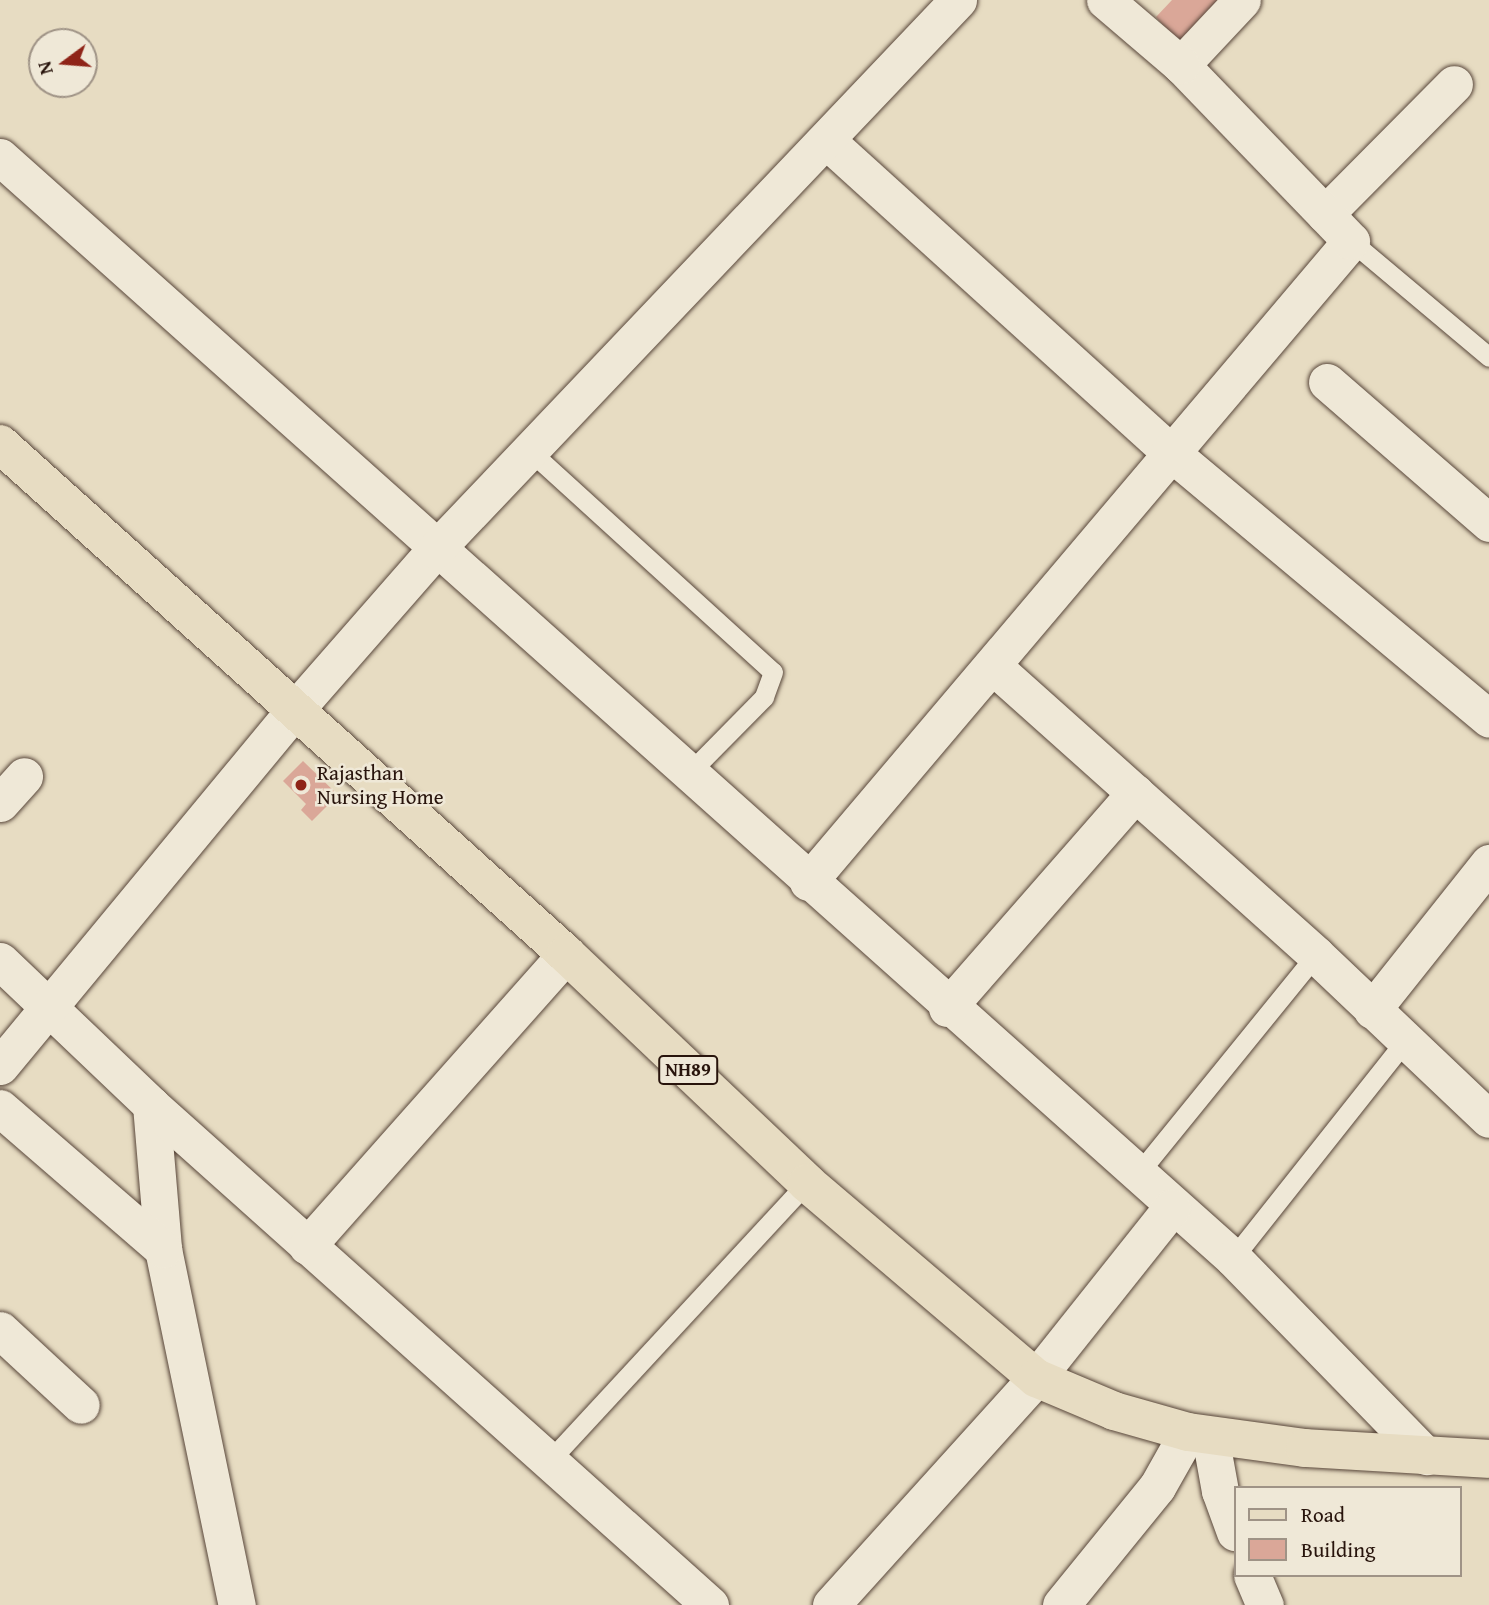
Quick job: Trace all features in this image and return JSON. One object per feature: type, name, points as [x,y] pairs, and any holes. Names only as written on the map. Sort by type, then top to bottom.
[{"type":"main road","name":"NH89","points":[[0,444],[566,954],[807,1184],[1036,1378],[1114,1411],[1199,1434],[1426,1456],[1489,1459]]},
{"type":"street","points":[[0,1066],[53,1009],[294,711],[435,550],[827,141],[958,0]]},
{"type":"street","points":[[808,882],[993,666],[1168,451],[1351,241],[1181,65],[1105,0]]},
{"type":"street","points":[[1181,65],[1242,0]]},
{"type":"street","points":[[1325,214],[1454,84]]},
{"type":"street","points":[[827,141],[1168,451],[1489,719]]},
{"type":"street","points":[[0,157],[947,1008],[1233,1258],[1426,1456]]},
{"type":"street","points":[[1327,382],[1489,523]]},
{"type":"street","points":[[993,666],[1316,955],[1404,1042],[1489,1119]]},
{"type":"street","points":[[0,803],[24,776]]},
{"type":"street","points":[[947,1008],[1135,793]]},
{"type":"street","points":[[1372,1010],[1489,863]]},
{"type":"street","points":[[307,1246],[566,954]]},
{"type":"street","points":[[0,961],[151,1105],[307,1246],[551,1459],[710,1605]]},
{"type":"street","points":[[151,1105],[163,1249],[237,1605]]},
{"type":"street","points":[[0,1108],[163,1249]]},
{"type":"street","points":[[831,1605],[1036,1378],[1172,1207]]},
{"type":"street","points":[[0,1330],[80,1405]]},
{"type":"street","points":[[1199,1434],[1234,1529]]},
{"type":"street","points":[[1061,1605],[1199,1434]]},
{"type":"street","points":[[1253,1577],[1265,1605]]},
{"type":"lane","points":[[1351,241],[1489,357]]},
{"type":"lane","points":[[530,451],[773,671],[772,686],[764,697],[687,775]]},
{"type":"lane","points":[[1137,1175],[1316,955]]},
{"type":"lane","points":[[1233,1258],[1404,1042]]},
{"type":"lane","points":[[551,1459],[807,1184]]},
{"type":"building","points":[[1172,0],[1220,0],[1180,45],[1156,17]]},
{"type":"building","points":[[303,761],[338,795],[312,821],[301,810],[306,804],[283,781]]},
{"type":"place","name":"Rajasthan Nursing Home","points":[[301,785]]}]
